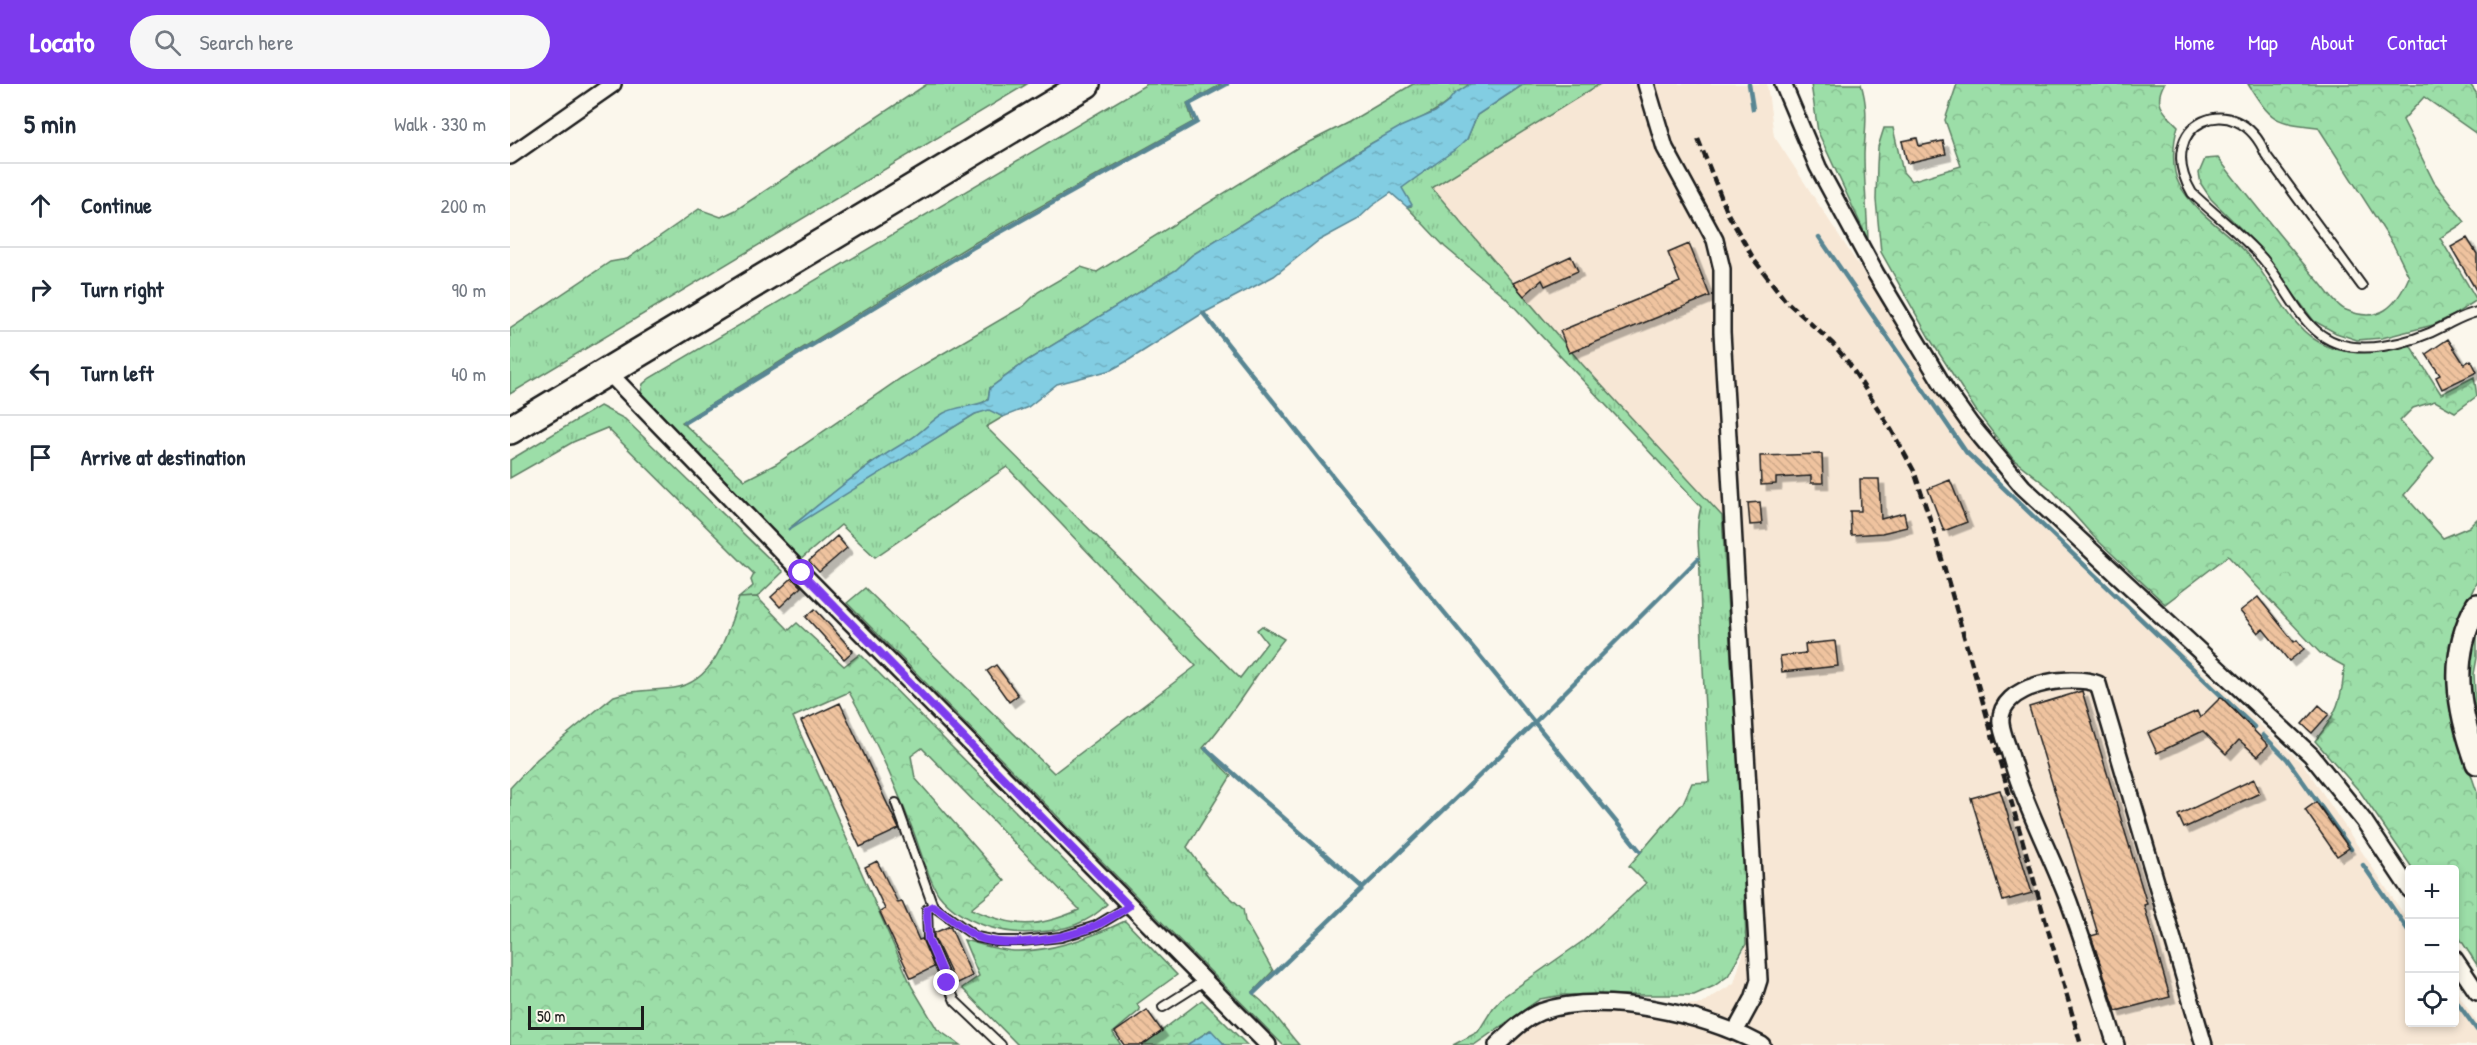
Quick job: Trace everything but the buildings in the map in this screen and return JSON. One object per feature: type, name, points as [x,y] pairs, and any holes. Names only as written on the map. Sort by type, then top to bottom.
[{"type":"highway","points":[[510,430],[841,229],[1086,84]]},
{"type":"street","points":[[510,156],[613,84]]},
{"type":"street","points":[[1647,84],[1665,148],[1715,240],[1722,270],[1723,343],[1759,980],[1754,999],[1735,1032]]},
{"type":"street","points":[[1783,84],[1818,167],[1876,274],[1946,390],[1971,425],[2023,487],[2311,755],[2364,821],[2405,884]]},
{"type":"street","points":[[608,372],[1129,906],[1269,1045]]},
{"type":"street","points":[[2477,605],[2464,642],[2458,693],[2461,715],[2477,763]]},
{"type":"street","points":[[2116,1045],[2069,902],[2014,768],[2001,722],[2003,711],[2010,701],[2022,691],[2062,678],[2087,679],[2098,684],[2204,1045]]},
{"type":"street","points":[[2459,965],[2477,992]]},
{"type":"street","points":[[1497,1045],[1517,1026],[1538,1013],[1583,1004],[1607,1004],[1668,1013],[1735,1032],[1759,1044]]},
{"type":"lane","points":[[2249,118],[2262,140],[2266,155],[2362,286]]},
{"type":"lane","points":[[2190,119],[2181,149],[2181,165],[2187,185],[2192,193],[2263,259],[2298,313],[2312,329],[2346,345],[2383,346],[2407,341],[2443,327],[2461,316],[2477,312]]},
{"type":"lane","points":[[896,803],[933,906],[976,937],[996,941],[1041,939],[1078,932],[1096,926],[1129,906]]},
{"type":"lane","points":[[933,906],[927,909],[928,939],[955,1001],[1001,1045]]},
{"type":"lane","points":[[1163,1007],[1204,981]]},
{"type":"shaded area","points":[[1600,84],[1767,84],[1774,136],[2007,492],[2303,764],[2405,916],[2405,1027],[2459,1027],[2459,995],[2477,1023],[2477,1045],[1508,1045],[1533,1011],[1701,1004],[1734,983],[1746,944],[1722,517],[1582,364],[1431,187]]},
{"type":"green space","points":[[927,84],[1027,84],[510,394],[510,329],[610,262],[627,259],[699,209],[721,217],[736,210]]},
{"type":"green space","points":[[1147,84],[1222,84],[1187,103],[1193,122],[969,246],[682,422],[745,480],[776,464],[901,378],[1024,306],[1038,292],[1081,267],[1097,272],[1297,148],[1349,122],[1413,84],[1470,84],[1441,107],[1372,143],[1192,255],[1176,270],[1028,360],[990,388],[988,399],[979,405],[943,414],[909,441],[871,463],[792,526],[975,414],[989,409],[1003,417],[986,427],[1240,678],[1267,643],[1257,630],[1262,626],[1284,639],[1225,722],[1203,748],[1231,776],[1187,847],[1211,880],[1243,909],[1245,921],[1273,971],[1252,993],[1271,1011],[1299,1045],[1283,1045],[847,603],[865,588],[1054,773],[1196,666],[1007,467],[875,557],[841,525],[800,560],[650,408],[641,392],[643,384],[650,378]]},
{"type":"green space","points":[[1524,84],[1600,84],[1432,188],[1582,364],[1722,516],[1743,846],[1746,944],[1728,976],[1714,986],[1694,995],[1563,995],[1540,999],[1474,1045],[1453,1045],[1478,1032],[1503,997],[1583,941],[1646,883],[1629,866],[1683,803],[1692,783],[1709,782],[1698,533],[1701,507],[1506,298],[1445,247],[1407,207],[1411,206],[1401,188],[1467,139],[1477,115]]},
{"type":"green space","points":[[1811,84],[1861,84],[1866,111],[1864,165],[1868,240],[1818,132]]},
{"type":"green space","points":[[1957,84],[2164,84],[2160,102],[2165,112],[2178,126],[2174,155],[2176,178],[2179,184],[2201,212],[2246,252],[2303,330],[2315,340],[2329,347],[2350,352],[2380,351],[2410,345],[2441,394],[2474,377],[2477,396],[2455,412],[2435,401],[2413,408],[2400,421],[2434,459],[2404,495],[2443,538],[2469,527],[2477,519],[2477,581],[2455,628],[2451,652],[2449,697],[2454,724],[2477,792],[2477,965],[2459,937],[2459,865],[2410,865],[2361,793],[2315,741],[2337,706],[2342,688],[2344,666],[2320,653],[2228,556],[2165,604],[2093,536],[2052,490],[2013,459],[1977,412],[1930,339],[1881,252],[1876,200],[1878,147],[1884,128],[1893,128],[1903,172],[1911,181],[1961,166],[1945,120]]},
{"type":"green space","points":[[2248,84],[2470,84],[2477,94],[2477,134],[2424,97],[2403,120],[2434,182],[2465,222],[2440,238],[2477,300],[2433,325],[2382,338],[2357,340],[2336,333],[2314,321],[2254,242],[2211,199],[2201,184],[2199,173],[2205,159],[2218,158],[2342,308],[2358,314],[2377,314],[2392,304],[2409,277],[2394,246],[2318,127],[2292,124],[2275,118],[2263,106]]},
{"type":"green space","points":[[600,406],[625,419],[783,572],[757,597],[739,598],[753,586],[751,580],[754,574],[607,428],[573,442],[510,478],[510,460]]},
{"type":"green space","points":[[757,597],[789,630],[797,623],[844,666],[860,654],[1107,904],[1092,917],[1076,925],[1058,930],[1025,933],[984,926],[948,905],[939,895],[932,881],[890,776],[849,692],[793,717],[912,987],[937,1029],[960,1045],[510,1045],[510,788],[537,759],[614,696],[636,691],[674,688],[688,684],[700,676],[710,666],[725,639],[739,598]],"holes":[[[922,748],[1079,909],[1050,921],[1025,924],[1001,920],[971,909],[1005,881],[915,778],[911,756]]]},
{"type":"green space","points":[[2477,630],[2477,658],[2474,674],[2477,729],[2468,692],[2468,667]]},
{"type":"green space","points":[[1125,921],[1177,975],[1137,1004],[1140,1010],[1113,1033],[1121,1045],[1018,1045],[962,988],[979,976],[964,940],[995,948],[1028,951],[1085,938]]},
{"type":"green space","points":[[1202,1000],[1247,1045],[1225,1045],[1210,1030],[1188,1045],[1143,1045]]},
{"type":"water","points":[[1470,84],[1524,84],[1477,115],[1467,139],[1460,146],[1402,188],[1412,205],[1407,207],[1391,193],[1357,220],[1318,241],[1274,276],[1200,315],[1129,360],[1111,370],[1057,384],[1028,407],[1003,417],[989,410],[975,414],[788,530],[846,483],[917,435],[939,416],[950,410],[988,400],[990,388],[1028,360],[1176,270],[1192,255],[1372,143],[1400,127],[1435,112],[1454,94]]},
{"type":"water","points":[[1211,1030],[1225,1045],[1188,1045],[1188,1044]]},
{"type":"waterway","points":[[685,422],[972,248],[1197,122],[1189,104],[1227,84]]},
{"type":"waterway","points":[[1749,84],[1753,109]]},
{"type":"waterway","points":[[1819,237],[1966,452],[2254,727]]},
{"type":"waterway","points":[[1203,313],[1339,484],[1640,851]]},
{"type":"waterway","points":[[1254,993],[1534,723],[1698,559]]},
{"type":"waterway","points":[[2263,735],[2287,759],[2351,849]]},
{"type":"waterway","points":[[1206,749],[1363,888]]},
{"type":"waterway","points":[[2363,865],[2405,926]]},
{"type":"waterway","points":[[2459,1005],[2477,1030]]},
{"type":"railway","points":[[1698,139],[1728,214],[1755,261],[1785,300],[1833,344],[1848,362],[1892,431],[1914,471],[1933,528],[2081,1045]]},
{"type":"route","points":[[802,573],[1129,906],[1096,926],[1078,932],[1061,937],[1021,941],[996,941],[976,937],[933,906],[927,909],[928,939],[947,983]]}]
